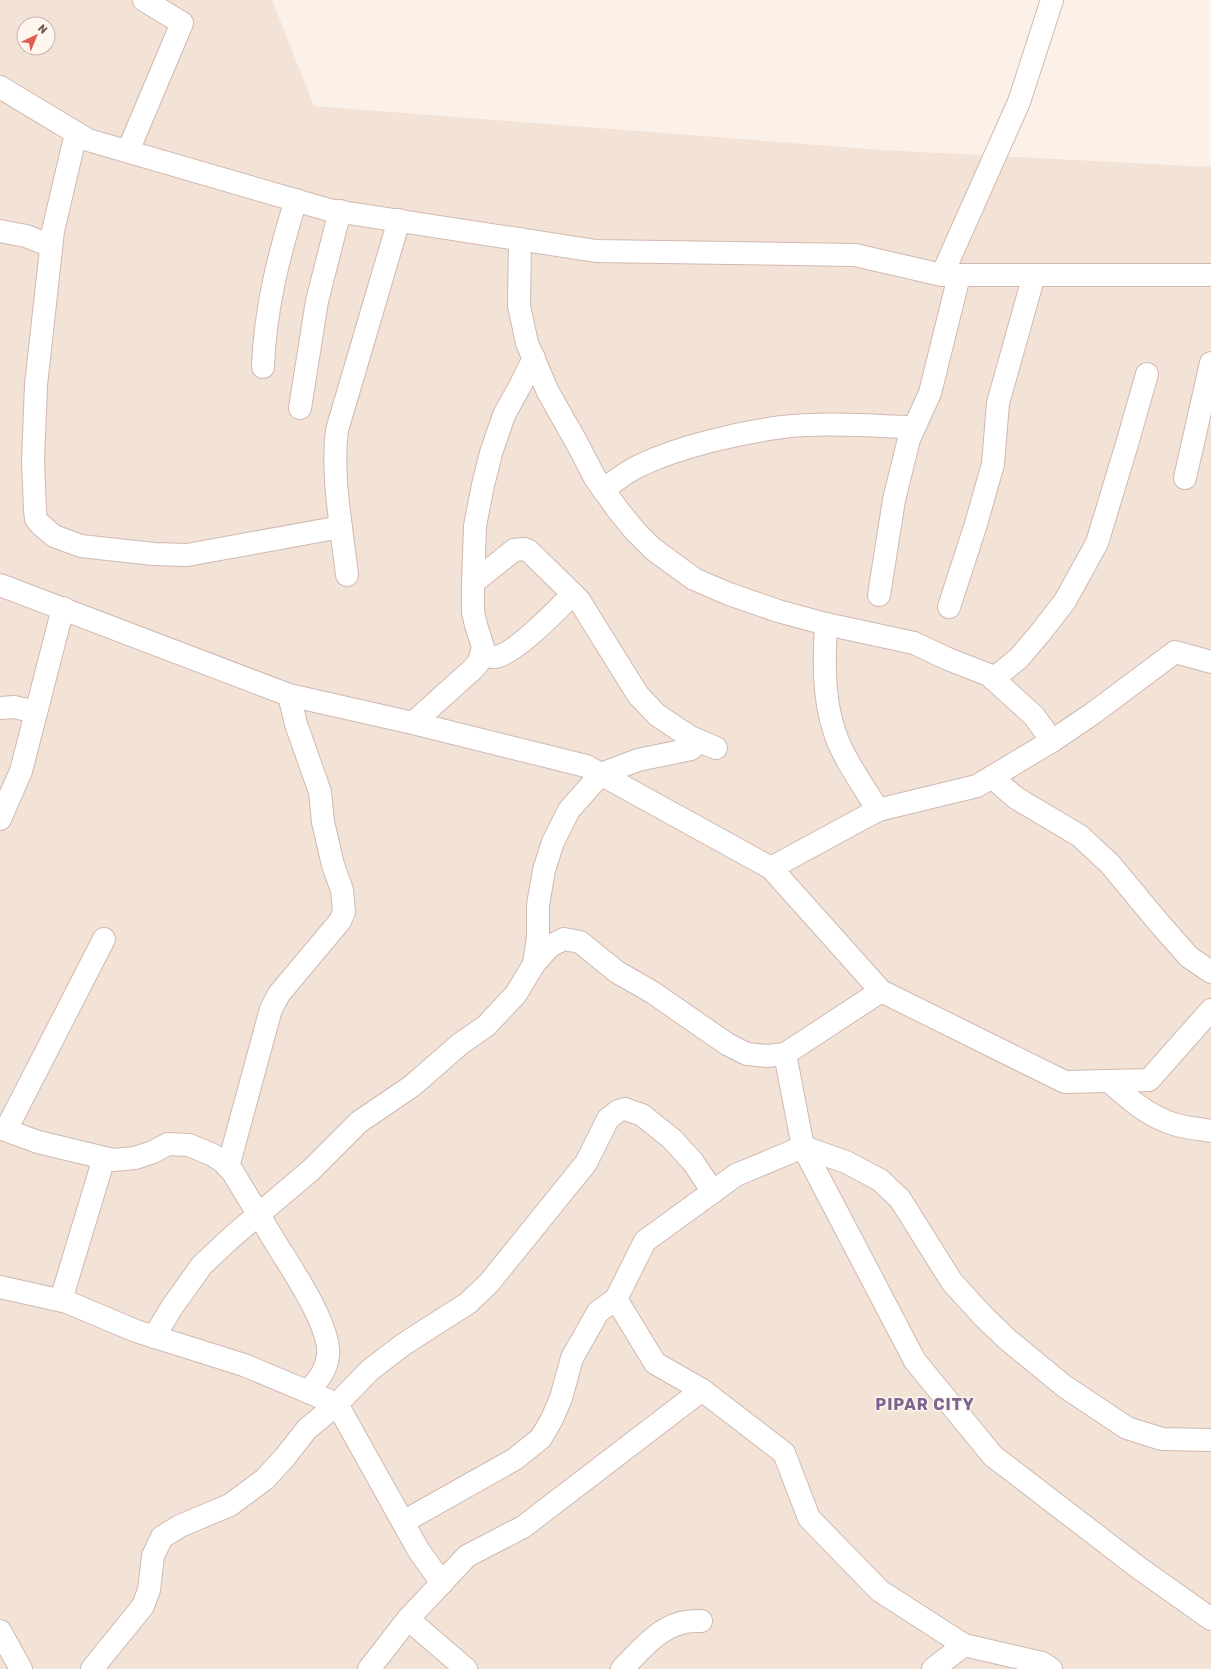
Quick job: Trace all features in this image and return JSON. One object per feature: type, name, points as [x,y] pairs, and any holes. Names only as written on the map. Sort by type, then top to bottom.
[{"type":"street","points":[[128,151],[182,23],[144,0]]},
{"type":"street","points":[[879,595],[894,500],[913,427],[930,393],[951,276],[1019,102],[1052,0]]},
{"type":"street","points":[[0,87],[88,140],[296,200],[340,211],[596,251],[855,255],[951,276],[1211,274]]},
{"type":"street","points":[[76,133],[51,246],[36,385],[33,462],[34,510],[36,519],[44,529],[63,541],[81,546],[154,554],[187,555],[341,527]]},
{"type":"street","points":[[263,367],[264,341],[272,290],[281,247],[296,200]]},
{"type":"street","points":[[300,408],[317,301],[340,211]]},
{"type":"street","points":[[347,575],[337,489],[335,443],[337,430],[399,220]]},
{"type":"street","points":[[0,231],[26,236],[51,246]]},
{"type":"street","points":[[520,239],[519,306],[528,343],[548,392],[603,490],[635,531],[653,549],[694,579],[729,594],[778,611],[826,624],[914,643],[948,659],[989,675],[1034,716],[1052,741]]},
{"type":"street","points":[[949,607],[976,524],[993,464],[998,403],[1034,275]]},
{"type":"street","points":[[413,723],[473,669],[479,662],[482,654],[483,647],[473,612],[475,526],[490,460],[504,415],[534,358]]},
{"type":"street","points":[[1185,478],[1211,363]]},
{"type":"street","points":[[993,680],[1019,658],[1046,626],[1064,601],[1097,543],[1127,444],[1146,374]]},
{"type":"street","points":[[603,490],[640,465],[703,443],[744,434],[782,427],[818,425],[913,427]]},
{"type":"street","points":[[473,584],[514,550],[524,549],[537,558],[573,594],[604,639],[638,696],[657,715],[690,737],[708,744],[638,760],[602,774],[570,810],[554,842],[544,870],[538,905],[538,936],[534,964]]},
{"type":"street","points":[[0,585],[289,694],[586,766],[771,868],[881,991],[1065,1082],[1149,1080],[1211,1010]]},
{"type":"street","points":[[482,654],[495,657],[519,644],[545,623],[573,594]]},
{"type":"street","points":[[0,819],[21,771],[62,608]]},
{"type":"street","points":[[826,624],[824,651],[826,678],[829,709],[834,731],[842,750],[878,810]]},
{"type":"street","points":[[771,868],[878,810],[976,786],[1052,741],[1092,714],[1175,652],[1211,662]]},
{"type":"street","points":[[228,1167],[271,1009],[279,994],[340,921],[344,912],[342,890],[333,865],[323,822],[320,792],[296,724],[289,694]]},
{"type":"street","points":[[0,708],[14,707],[36,712]]},
{"type":"street","points":[[992,777],[1016,798],[1080,836],[1110,864],[1189,957],[1211,972]]},
{"type":"street","points":[[104,939],[3,1129],[38,1142],[113,1160],[135,1158],[153,1152],[168,1144],[190,1145],[213,1156],[228,1167],[304,1289],[328,1342],[328,1355],[325,1371],[308,1392]]},
{"type":"street","points":[[154,1337],[172,1307],[202,1265],[232,1237],[311,1170],[359,1122],[412,1086],[460,1044],[486,1026],[516,994],[534,964],[550,946],[564,939],[580,942],[617,972],[652,992],[727,1044],[747,1054],[767,1056],[785,1054],[881,991]]},
{"type":"street","points":[[785,1054],[803,1147],[915,1361],[993,1456],[1139,1568],[1211,1619]]},
{"type":"street","points":[[1109,1081],[1134,1103],[1152,1115],[1177,1126],[1211,1131]]},
{"type":"street","points":[[92,1669],[143,1606],[149,1590],[153,1556],[162,1537],[180,1526],[230,1504],[265,1479],[285,1458],[307,1429],[337,1404],[370,1370],[404,1344],[468,1303],[489,1283],[586,1163],[602,1128],[608,1119],[618,1111],[625,1109],[642,1116],[672,1139],[693,1162],[713,1192]]},
{"type":"street","points":[[403,1522],[515,1459],[540,1438],[552,1419],[561,1398],[572,1358],[598,1312],[616,1299],[645,1241],[736,1175],[803,1147],[846,1162],[880,1180],[900,1199],[957,1288],[1008,1340],[1064,1386],[1127,1428],[1162,1440],[1211,1440]]},
{"type":"street","points":[[61,1300],[104,1158]]},
{"type":"street","points":[[0,1287],[61,1300],[136,1331],[244,1365],[337,1404],[419,1551],[442,1583]]},
{"type":"street","points":[[616,1299],[656,1363],[702,1390],[784,1453],[809,1518],[880,1591],[964,1645],[1042,1663],[1051,1669]]},
{"type":"street","points":[[369,1669],[408,1618],[467,1556],[523,1527],[702,1390]]},
{"type":"street","points":[[408,1618],[466,1669]]},
{"type":"street","points":[[622,1669],[646,1645],[667,1628],[683,1622],[700,1621]]},
{"type":"street","points":[[0,1631],[21,1669]]},
{"type":"street","points":[[933,1669],[964,1645]]},
{"type":"shaded area","points":[[0,0],[272,0],[314,106],[882,150],[1211,167],[1211,1669],[0,1669]]},
{"type":"district","name":"PIPAR CITY","points":[[925,1404]]}]
